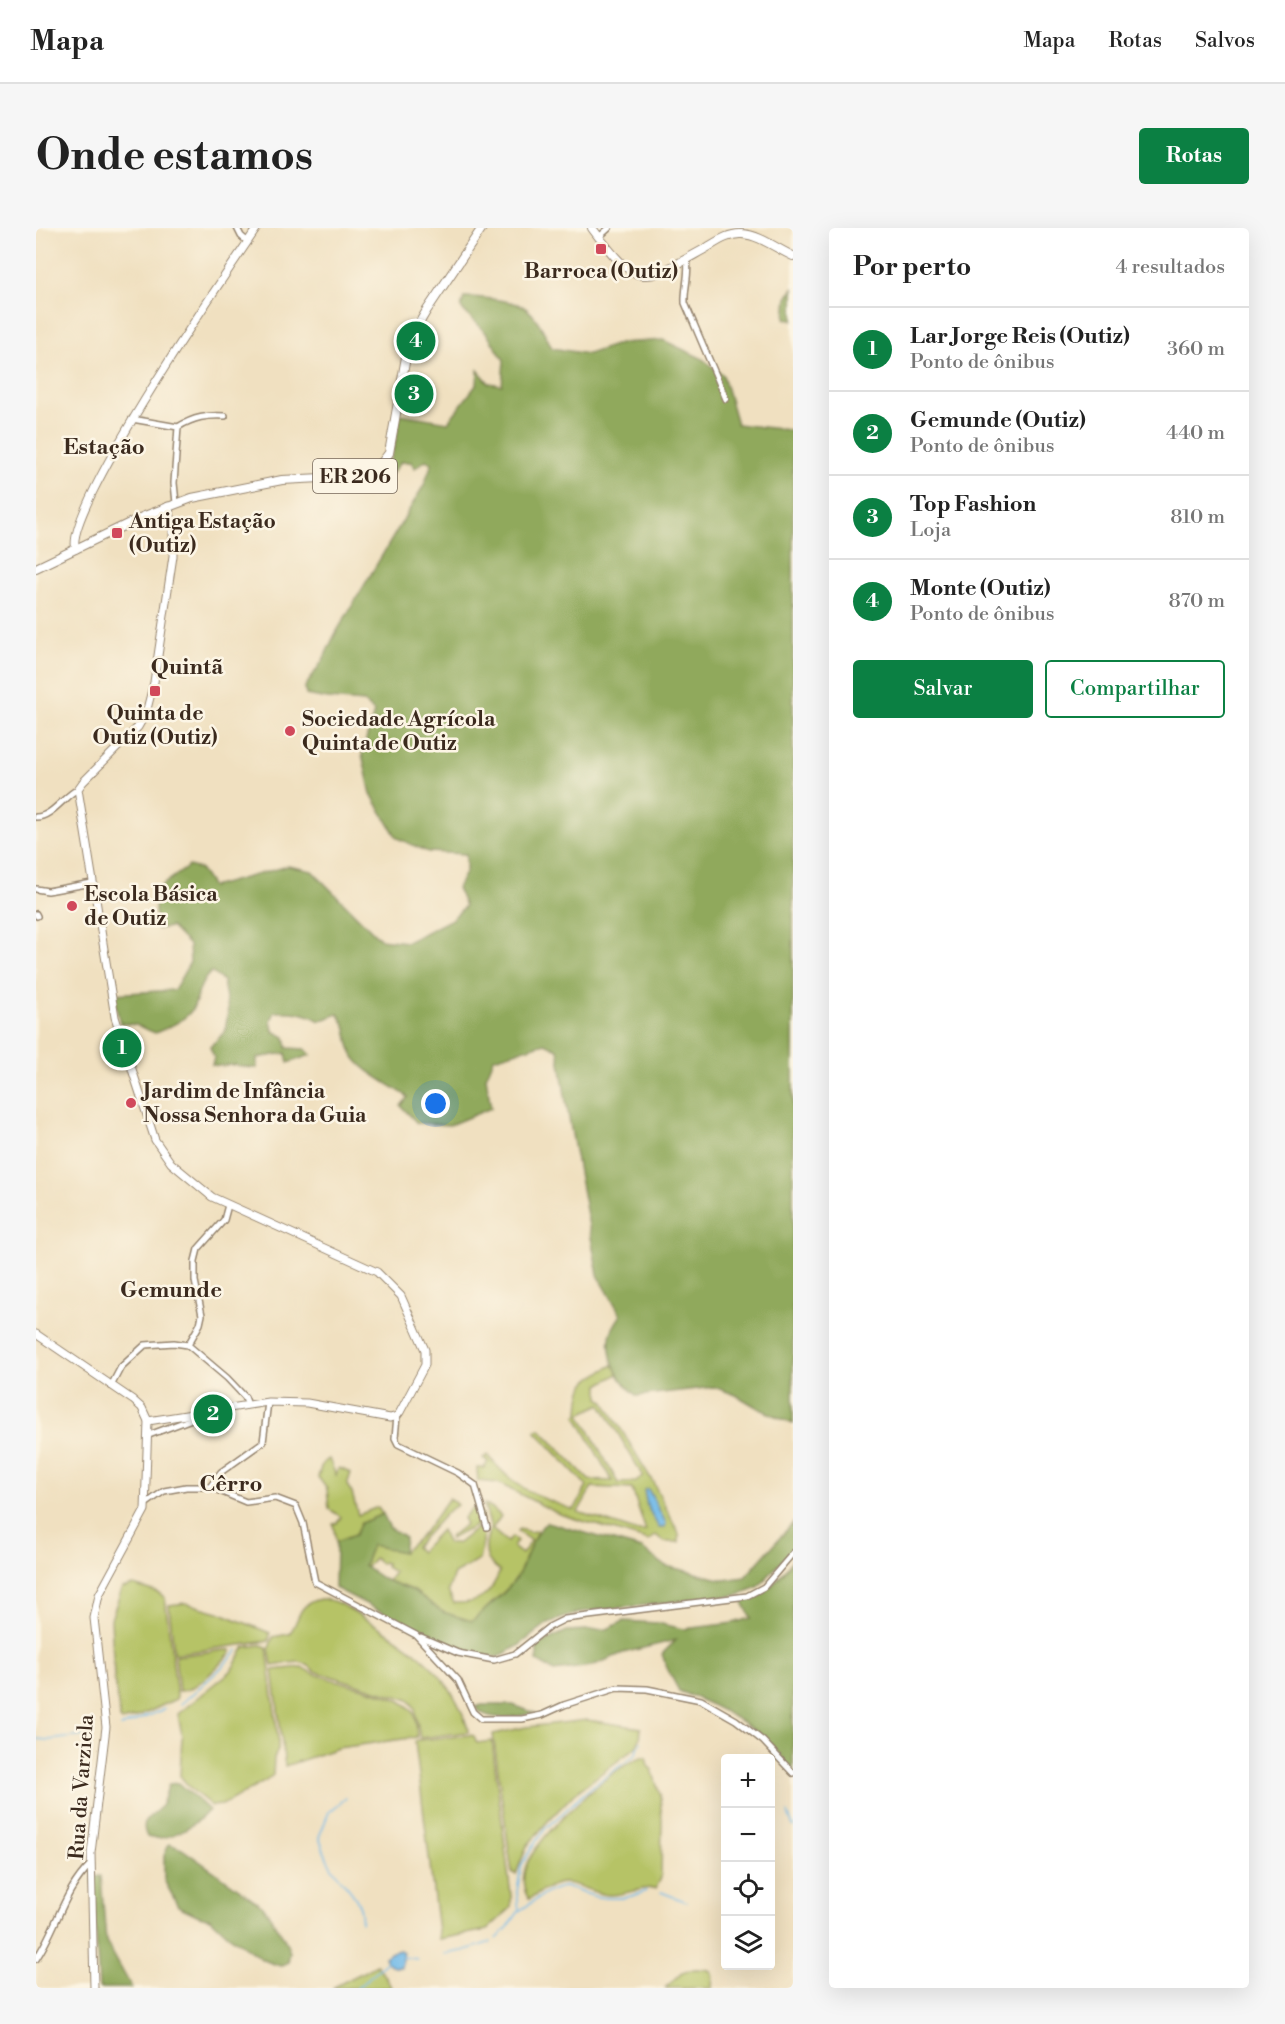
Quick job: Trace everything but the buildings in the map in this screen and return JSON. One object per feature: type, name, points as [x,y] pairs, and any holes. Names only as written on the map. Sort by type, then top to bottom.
[{"type":"main road","name":"ER 206","points":[[36,568],[176,503],[282,480],[361,476],[379,467],[386,459],[390,448],[411,337],[482,228]]},
{"type":"main road","points":[[592,228],[629,271],[642,277],[655,275],[715,243],[738,234],[753,237],[793,256]]},
{"type":"street","points":[[237,228],[248,242]]},
{"type":"street","points":[[76,549],[75,533],[100,478],[132,419],[257,228]]},
{"type":"street","points":[[599,237],[609,228]]},
{"type":"street","points":[[687,259],[684,293],[686,303],[726,399]]},
{"type":"street","points":[[132,419],[178,426],[189,420],[206,416],[225,416]]},
{"type":"street","points":[[176,503],[174,483],[178,426]]},
{"type":"street","points":[[36,818],[47,814],[70,793],[78,789],[138,727],[146,713],[154,682],[173,556],[173,524],[168,506]]},
{"type":"street","points":[[78,789],[115,1017],[155,1140],[171,1162],[212,1197],[377,1272],[401,1296],[425,1350],[425,1365],[397,1416],[395,1438],[398,1444],[458,1473],[475,1485],[487,1527]]},
{"type":"street","points":[[36,889],[48,891],[92,883]]},
{"type":"street","points":[[188,1345],[200,1324],[202,1315],[195,1281],[195,1261],[198,1249],[224,1220],[228,1205]]},
{"type":"street","points":[[36,1334],[142,1408],[148,1421],[268,1402],[307,1403],[383,1417],[397,1416]]},
{"type":"street","points":[[111,1386],[121,1367],[145,1345],[166,1343],[188,1345],[227,1378],[248,1405]]},
{"type":"street","points":[[210,1487],[221,1472],[263,1442],[268,1402]]},
{"type":"street","points":[[149,1435],[206,1414],[207,1411]]},
{"type":"street","name":"Rua da Varziela","points":[[94,1988],[91,1864],[93,1828],[106,1727],[94,1628],[95,1610],[99,1595],[141,1521],[147,1503],[148,1421]]},
{"type":"street","points":[[147,1503],[164,1491],[186,1487],[210,1487],[246,1502],[275,1498],[296,1506],[303,1523],[315,1582],[416,1635],[458,1653],[494,1660],[515,1654],[549,1627],[565,1619],[747,1596],[764,1587],[793,1553]]},
{"type":"street","points":[[416,1635],[458,1680],[473,1712],[481,1719],[522,1719],[542,1715],[564,1705],[617,1688],[647,1689],[701,1700],[736,1720],[763,1741],[793,1773]]},
{"type":"street","points":[[36,1959],[47,1943],[61,1907],[74,1884],[91,1864]]},
{"type":"green space","points":[[793,288],[793,321],[785,318],[787,298]]},
{"type":"green space","points":[[464,297],[485,298],[522,306],[536,319],[552,348],[588,354],[621,343],[663,340],[701,358],[723,375],[737,424],[789,430],[793,433],[793,1424],[736,1395],[714,1387],[637,1396],[620,1378],[611,1354],[610,1337],[621,1315],[598,1275],[558,1049],[545,1043],[494,1058],[486,1077],[491,1108],[450,1125],[417,1123],[401,1106],[408,1097],[362,1066],[356,1059],[350,1048],[342,1019],[338,1014],[320,1021],[298,1013],[275,1012],[271,1020],[273,1031],[285,1037],[287,1048],[305,1049],[311,1055],[288,1063],[286,1053],[257,1058],[257,1068],[212,1065],[214,1057],[210,1047],[225,1032],[228,1011],[223,981],[211,972],[202,984],[191,1011],[177,1022],[155,1033],[136,1025],[120,1023],[113,994],[174,990],[190,962],[189,945],[171,927],[157,929],[155,910],[157,889],[189,866],[200,869],[212,887],[288,866],[312,871],[380,939],[407,942],[452,919],[465,906],[457,888],[466,871],[466,854],[428,852],[397,838],[371,794],[362,754],[374,712],[364,702],[306,695],[305,687],[323,660],[334,636],[424,485],[432,463],[426,460],[415,468],[411,462],[401,462],[387,477],[372,486],[354,488],[333,485],[335,481],[368,481],[383,472],[391,458],[401,414],[448,422],[477,384],[478,370],[489,383],[502,385],[504,360],[487,334],[461,308]]},
{"type":"green space","points":[[613,1365],[618,1374],[599,1385],[599,1398],[604,1401],[653,1482],[679,1534],[679,1542],[664,1542],[656,1535],[649,1541],[559,1514],[498,1483],[478,1481],[477,1468],[484,1468],[488,1462],[483,1458],[488,1455],[506,1475],[526,1490],[574,1510],[587,1486],[535,1431],[540,1429],[589,1480],[612,1481],[576,1416],[579,1414],[581,1395],[586,1383]],"holes":[[[601,1404],[643,1476],[636,1482],[618,1483],[580,1414]],[[592,1487],[632,1489],[646,1531],[635,1531],[578,1512]]]},
{"type":"green space","points":[[329,1459],[336,1475],[339,1468],[351,1473],[347,1485],[352,1493],[358,1515],[378,1507],[383,1514],[361,1523],[355,1535],[336,1542],[333,1524],[337,1523],[341,1517],[329,1509],[327,1489],[318,1477],[322,1464]]},
{"type":"green space","points":[[449,1498],[457,1505],[447,1512],[415,1547],[420,1552],[441,1530],[448,1544],[458,1543],[477,1528],[483,1531],[479,1560],[454,1574],[448,1591],[454,1603],[471,1602],[483,1597],[492,1587],[500,1571],[490,1562],[486,1552],[491,1528],[484,1504],[501,1516],[492,1529],[507,1542],[512,1537],[517,1541],[513,1547],[522,1554],[531,1541],[517,1531],[519,1529],[530,1532],[537,1530],[523,1567],[513,1583],[472,1622],[443,1612],[414,1591],[388,1581],[394,1572],[386,1567],[387,1564],[383,1562],[381,1564],[374,1558],[367,1567],[364,1566],[372,1545],[403,1552],[424,1533]]},
{"type":"green space","points":[[478,1508],[482,1515],[479,1524],[450,1539],[466,1524],[463,1518],[471,1509]]},
{"type":"green space","points":[[383,1514],[390,1528],[405,1538],[403,1552],[372,1545],[364,1566],[383,1579],[414,1591],[443,1612],[472,1621],[499,1598],[513,1582],[536,1535],[547,1522],[642,1549],[666,1566],[724,1580],[745,1577],[793,1523],[793,1549],[758,1587],[738,1595],[580,1612],[548,1623],[518,1646],[498,1657],[477,1656],[417,1630],[335,1588],[336,1542],[355,1535],[361,1523]]},
{"type":"green space","points":[[793,1559],[793,1772],[770,1743],[757,1732],[724,1712],[679,1691],[662,1654],[676,1640],[623,1653],[592,1666],[554,1671],[537,1661],[537,1645],[567,1631],[607,1629],[624,1621],[657,1623],[684,1629],[733,1623],[751,1618],[743,1602],[766,1590]]},
{"type":"green space","points":[[133,1585],[159,1593],[165,1598],[177,1696],[176,1699],[140,1716],[122,1721],[114,1677],[111,1619],[122,1588]]},
{"type":"green space","points":[[320,1599],[347,1608],[392,1635],[420,1656],[444,1681],[453,1695],[465,1718],[468,1732],[420,1738],[415,1708],[409,1700],[314,1671],[300,1662],[272,1666],[269,1648],[273,1637],[289,1634],[302,1609]]},
{"type":"green space","points":[[186,1603],[218,1612],[270,1633],[269,1641],[174,1654],[169,1605]]},
{"type":"green space","points":[[261,1645],[267,1647],[278,1738],[273,1775],[222,1805],[212,1806],[192,1790],[180,1776],[182,1736],[178,1714],[231,1671],[245,1647]]},
{"type":"green space","points":[[231,1650],[231,1652],[207,1677],[192,1687],[179,1691],[175,1656]]},
{"type":"green space","points":[[302,1667],[327,1678],[395,1698],[414,1714],[417,1737],[338,1748],[285,1766],[273,1670]]},
{"type":"green space","points":[[513,1705],[535,1713],[503,1718],[488,1716],[475,1707]]},
{"type":"green space","points":[[587,1720],[641,1728],[640,1739],[636,1747],[574,1794],[548,1821],[527,1846],[516,1874],[512,1873],[493,1734],[526,1727]]},
{"type":"green space","points":[[474,1736],[477,1743],[492,1741],[511,1908],[487,1930],[439,1939],[415,1742]]},
{"type":"green space","points":[[646,1757],[660,1795],[661,1878],[656,1888],[609,1895],[561,1883],[529,1899],[524,1889],[524,1872],[528,1861],[551,1830],[581,1800],[614,1773]]},
{"type":"green space","points":[[179,1783],[209,1810],[197,1821],[172,1835],[147,1837],[144,1825],[146,1821],[162,1804],[169,1784]]},
{"type":"green space","points":[[169,1844],[182,1849],[263,1906],[283,1936],[290,1952],[288,1962],[280,1966],[263,1960],[227,1934],[211,1919],[178,1906],[164,1880],[164,1856]]},
{"type":"green space","points":[[101,1876],[106,1941],[132,1988],[99,1988],[93,1877]]},
{"type":"green space","points":[[377,1965],[392,1988],[332,1988]]},
{"type":"green space","points":[[694,1969],[711,1971],[712,1988],[665,1988],[682,1973]]},
{"type":"water","points":[[648,1489],[666,1523],[665,1527],[659,1528],[647,1506],[644,1490]]},
{"type":"water","points":[[400,1950],[403,1952],[401,1967],[394,1967],[387,1962],[385,1957]]},
{"type":"waterway","points":[[181,1704],[238,1650]]},
{"type":"waterway","points":[[121,1727],[165,1709]]},
{"type":"waterway","points":[[36,1739],[49,1740],[83,1736]]},
{"type":"waterway","points":[[497,1939],[519,1911],[517,1892],[521,1866],[545,1829],[590,1788],[635,1755],[641,1742]]},
{"type":"waterway","points":[[346,1798],[329,1812],[319,1837],[334,1871],[356,1898],[361,1913],[361,1922]]},
{"type":"waterway","points":[[788,1813],[793,1827]]},
{"type":"waterway","points":[[519,1911],[547,1893],[565,1887],[610,1898],[624,1898],[646,1891]]},
{"type":"waterway","points":[[661,1892],[687,1902]]},
{"type":"waterway","points":[[445,1954],[491,1942]]},
{"type":"waterway","points":[[401,1957],[418,1959]]},
{"type":"waterway","points":[[357,1988],[388,1961]]},
{"type":"place","name":"Barroca (Outiz)","points":[[601,249]]},
{"type":"place","name":"Monte (Outiz)","points":[[416,341]]},
{"type":"place","name":"Top Fashion","points":[[414,394]]},
{"type":"place","name":"Antiga Estação (Outiz)","points":[[117,533]]},
{"type":"place","name":"Quinta de Outiz (Outiz)","points":[[155,691]]},
{"type":"place","name":"Sociedade Agrícola Quinta de Outiz","points":[[290,731]]},
{"type":"place","name":"Escola Básica de Outiz","points":[[72,906]]},
{"type":"place","name":"Lar Jorge Reis (Outiz)","points":[[122,1048]]},
{"type":"place","name":"Jardim de Infância Nossa Senhora da Guia","points":[[131,1103]]},
{"type":"place","name":"Gemunde (Outiz)","points":[[213,1414]]},
{"type":"district","name":"Estação","points":[[104,446]]},
{"type":"district","name":"Quintã","points":[[187,666]]},
{"type":"district","name":"Gemunde","points":[[171,1289]]},
{"type":"district","name":"Cêrro","points":[[231,1483]]}]
